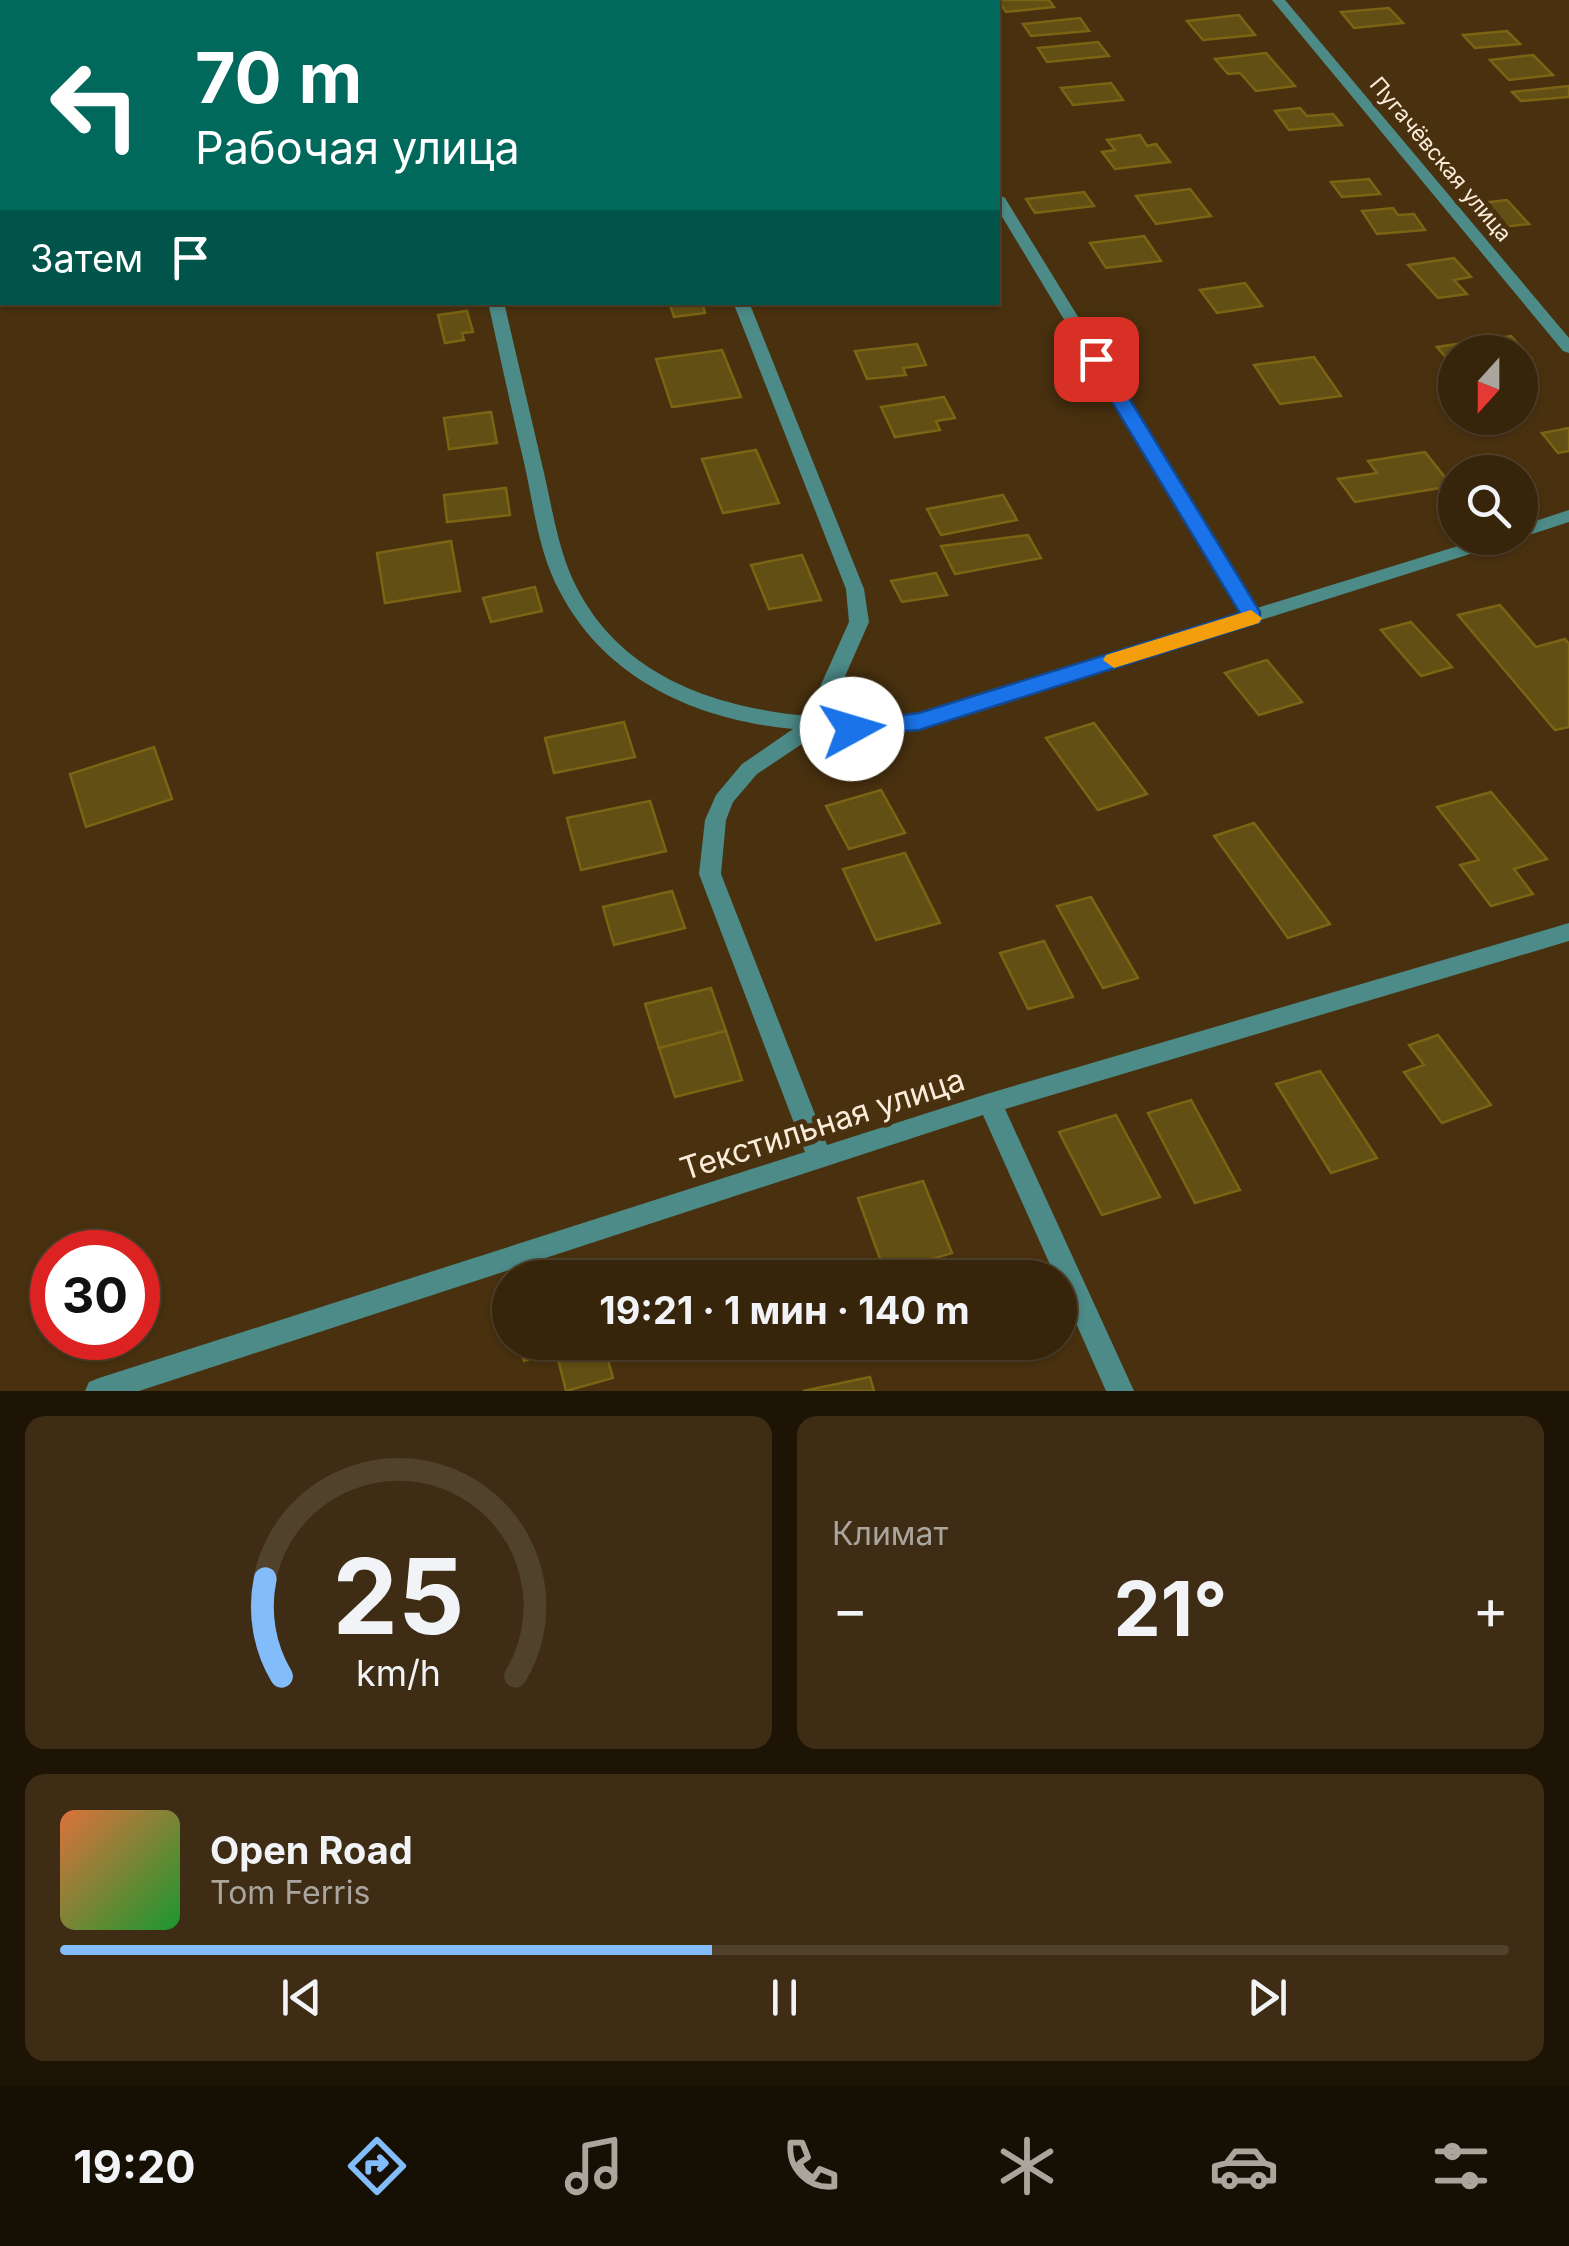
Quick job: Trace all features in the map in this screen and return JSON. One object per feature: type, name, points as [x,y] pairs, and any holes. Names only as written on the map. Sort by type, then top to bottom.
[{"type":"street","name":"Пугачёвская улица","points":[[1278,0],[1569,348]]},
{"type":"street","points":[[1000,201],[1253,617]]},
{"type":"street","points":[[497,305],[551,545],[570,594],[602,639],[632,666],[677,694],[742,714],[852,729],[919,721],[1448,555]]},
{"type":"street","points":[[741,305],[855,589],[860,622],[813,726],[758,761],[722,800],[709,829],[710,874],[820,1160]]},
{"type":"street","points":[[1538,526],[1569,516]]},
{"type":"street","name":"Текстильная улица","points":[[99,1391],[990,1102],[1569,932]]},
{"type":"street","points":[[990,1102],[1120,1391]]},
{"type":"building","points":[[1000,0],[1049,0],[1054,7],[1006,12]]},
{"type":"building","points":[[1389,8],[1403,23],[1354,28],[1341,12]]},
{"type":"building","points":[[1239,15],[1255,35],[1203,40],[1187,21]]},
{"type":"building","points":[[1080,18],[1089,31],[1031,36],[1023,24]]},
{"type":"building","points":[[1507,31],[1520,44],[1475,48],[1463,35]]},
{"type":"building","points":[[1098,42],[1109,56],[1047,62],[1038,48]]},
{"type":"building","points":[[1266,53],[1295,86],[1256,91],[1240,73],[1228,74],[1215,59]]},
{"type":"building","points":[[1533,55],[1553,75],[1509,80],[1490,60]]},
{"type":"building","points":[[1111,83],[1123,100],[1073,105],[1061,88]]},
{"type":"building","points":[[1569,86],[1569,97],[1521,101],[1512,92]]},
{"type":"building","points":[[1300,108],[1307,116],[1333,114],[1342,125],[1289,130],[1275,111]]},
{"type":"building","points":[[1140,135],[1147,146],[1156,144],[1170,162],[1115,169],[1102,152],[1115,150],[1107,140]]},
{"type":"building","points":[[1369,179],[1380,194],[1342,197],[1331,182]]},
{"type":"building","points":[[1190,189],[1211,216],[1156,224],[1136,196]]},
{"type":"building","points":[[1084,192],[1094,206],[1035,213],[1026,199]]},
{"type":"building","points":[[1507,200],[1529,224],[1503,227],[1481,203]]},
{"type":"building","points":[[1393,208],[1398,215],[1414,214],[1425,230],[1377,234],[1362,211]]},
{"type":"building","points":[[1144,236],[1161,261],[1106,268],[1090,243]]},
{"type":"building","points":[[1454,258],[1471,277],[1454,280],[1467,294],[1438,298],[1408,265]]},
{"type":"building","points":[[1245,283],[1262,306],[1217,313],[1200,290]]},
{"type":"building","points":[[670,305],[703,305],[705,313],[674,317]]},
{"type":"building","points":[[467,311],[473,332],[462,333],[464,340],[445,343],[438,315]]},
{"type":"building","points":[[917,344],[926,365],[903,368],[906,375],[867,379],[855,351]]},
{"type":"building","points":[[722,350],[741,397],[672,407],[656,359]]},
{"type":"building","points":[[1314,357],[1341,396],[1280,404],[1254,365]]},
{"type":"building","points":[[944,397],[955,418],[936,421],[940,430],[895,437],[881,407]]},
{"type":"building","points":[[491,412],[497,443],[449,449],[444,418]]},
{"type":"building","points":[[1569,428],[1569,451],[1558,453],[1542,433]]},
{"type":"building","points":[[756,450],[779,503],[723,513],[702,459]]},
{"type":"building","points":[[1425,452],[1438,468],[1438,488],[1355,502],[1338,479],[1377,473],[1368,461]]},
{"type":"building","points":[[506,488],[510,515],[447,522],[444,495]]},
{"type":"building","points":[[1003,495],[1017,520],[941,535],[927,509]]},
{"type":"building","points":[[1028,535],[1041,558],[955,574],[941,546]]},
{"type":"building","points":[[451,541],[460,591],[385,603],[377,553]]},
{"type":"building","points":[[802,555],[821,600],[769,609],[751,565]]},
{"type":"building","points":[[936,573],[947,595],[902,602],[891,581]]},
{"type":"building","points":[[535,587],[542,611],[491,622],[483,598]]},
{"type":"building","points":[[1500,605],[1536,647],[1565,639],[1569,644],[1569,727],[1555,730],[1458,615]]},
{"type":"building","points":[[1411,622],[1452,667],[1421,676],[1381,630]]},
{"type":"building","points":[[1267,660],[1302,702],[1259,715],[1225,673]]},
{"type":"building","points":[[624,722],[635,757],[554,773],[545,738]]},
{"type":"building","points":[[1094,723],[1147,794],[1098,810],[1046,738]]},
{"type":"building","points":[[154,747],[172,799],[86,827],[70,774]]},
{"type":"building","points":[[881,790],[905,833],[849,849],[826,806]]},
{"type":"building","points":[[1491,792],[1547,859],[1514,869],[1533,894],[1491,906],[1460,865],[1479,860],[1437,807]]},
{"type":"building","points":[[650,801],[666,851],[581,870],[567,818]]},
{"type":"building","points":[[1254,823],[1330,924],[1288,938],[1214,836]]},
{"type":"building","points":[[905,853],[940,923],[876,940],[843,869]]},
{"type":"building","points":[[672,891],[685,928],[614,945],[603,907]]},
{"type":"building","points":[[1091,897],[1138,978],[1103,988],[1057,906]]},
{"type":"building","points":[[1044,941],[1073,997],[1028,1009],[1000,953]]},
{"type":"building","points":[[711,988],[726,1031],[659,1048],[645,1004]]},
{"type":"building","points":[[726,1031],[742,1080],[675,1097],[659,1048]]},
{"type":"building","points":[[1438,1035],[1491,1105],[1442,1123],[1404,1072],[1424,1065],[1409,1045]]},
{"type":"building","points":[[1320,1071],[1377,1158],[1331,1173],[1276,1084]]},
{"type":"building","points":[[1191,1100],[1240,1190],[1195,1203],[1148,1113]]},
{"type":"building","points":[[1116,1115],[1160,1197],[1102,1215],[1059,1132]]},
{"type":"building","points":[[923,1181],[952,1253],[929,1260],[880,1260],[858,1198]]},
{"type":"building","points":[[558,1360],[608,1360],[613,1378],[566,1391]]},
{"type":"building","points":[[870,1377],[874,1391],[803,1391]]},
{"type":"slow traffic","points":[[1114,660],[1251,618]]},
{"type":"route","points":[[852,729],[919,721],[1253,617],[1096,359]]}]
